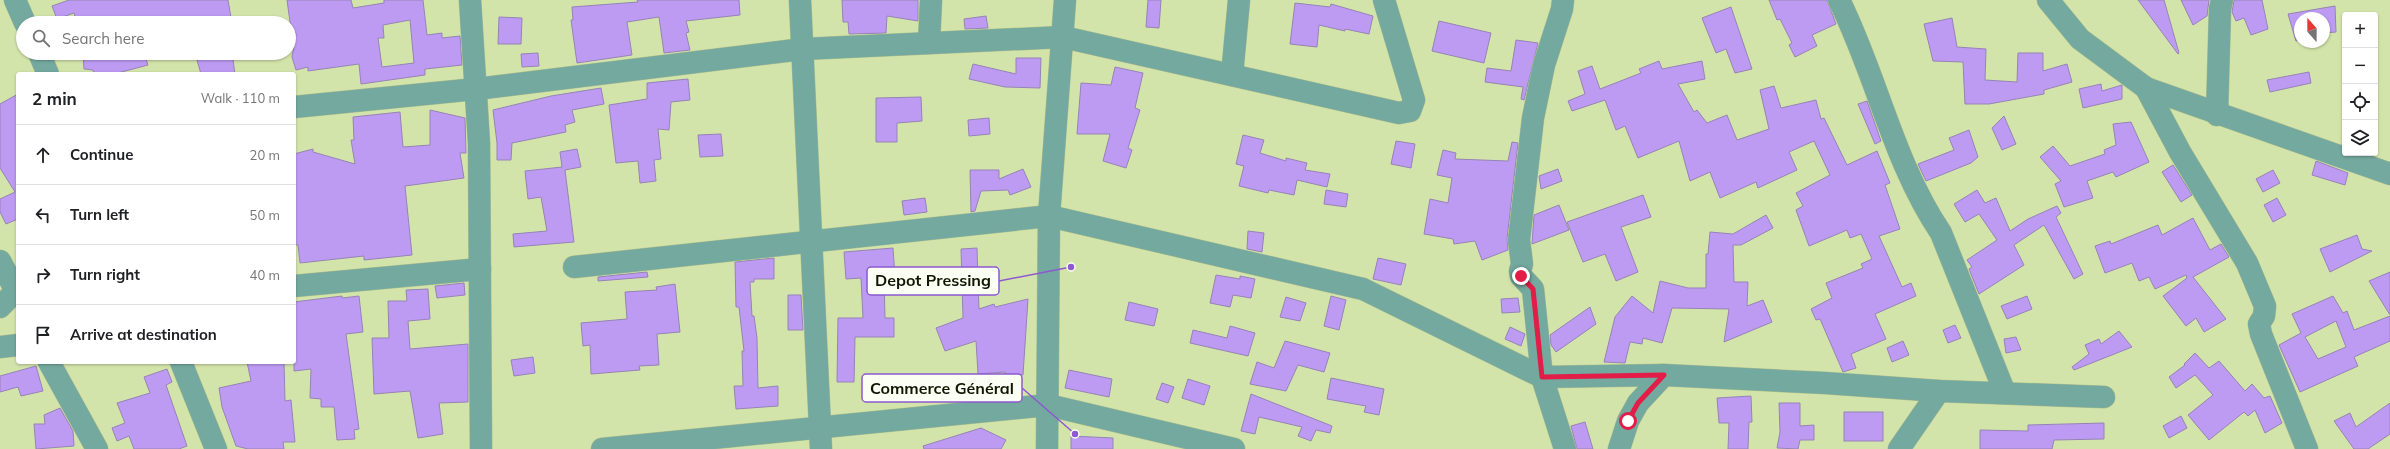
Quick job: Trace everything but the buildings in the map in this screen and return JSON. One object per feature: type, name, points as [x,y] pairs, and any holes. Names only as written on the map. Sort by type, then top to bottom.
[{"type":"street","points":[[15,0],[22,16]]},
{"type":"street","points":[[470,0],[476,89],[480,269],[481,449]]},
{"type":"street","points":[[800,0],[821,438]]},
{"type":"street","points":[[929,43],[931,0]]},
{"type":"street","points":[[1047,449],[1048,216],[1065,0]]},
{"type":"street","points":[[1232,75],[1239,0]]},
{"type":"street","points":[[296,107],[476,89],[803,49],[1063,37],[1399,113],[1410,111],[1414,100],[1384,0]]},
{"type":"street","points":[[1563,0],[1562,9],[1544,65],[1533,118],[1518,240],[1522,264],[1520,271],[1533,289],[1542,377],[1565,449]]},
{"type":"street","points":[[1839,0],[1849,20],[1892,136],[1927,212],[1941,233],[2005,393]]},
{"type":"street","points":[[2048,0],[2080,39],[2146,88],[2217,115],[2390,174]]},
{"type":"street","points":[[2217,115],[2220,9],[2222,0]]},
{"type":"street","points":[[42,60],[47,72]]},
{"type":"street","points":[[2146,88],[2180,152],[2247,263],[2265,306],[2264,316],[2259,324],[2261,334],[2307,449]]},
{"type":"street","points":[[574,267],[1048,216],[1363,289],[1542,377],[1664,375],[1826,383],[1939,391],[2104,397]]},
{"type":"street","points":[[0,260],[16,291]]},
{"type":"street","points":[[296,286],[480,269]]},
{"type":"street","points":[[0,307],[16,294]]},
{"type":"street","points":[[0,347],[16,345]]},
{"type":"street","points":[[50,364],[97,449]]},
{"type":"street","points":[[182,364],[216,449]]},
{"type":"street","points":[[1619,449],[1628,421],[1638,403],[1664,375]]},
{"type":"street","points":[[1899,449],[1939,391]]},
{"type":"street","points":[[613,448],[821,438],[1048,406],[1234,449]]},
{"type":"place","name":"Depot Pressing","points":[[1071,267]]},
{"type":"place","name":"Commerce Général","points":[[1075,434]]},
{"type":"route","points":[[1521,276],[1533,289],[1542,377],[1664,375],[1638,403],[1628,421]]}]
